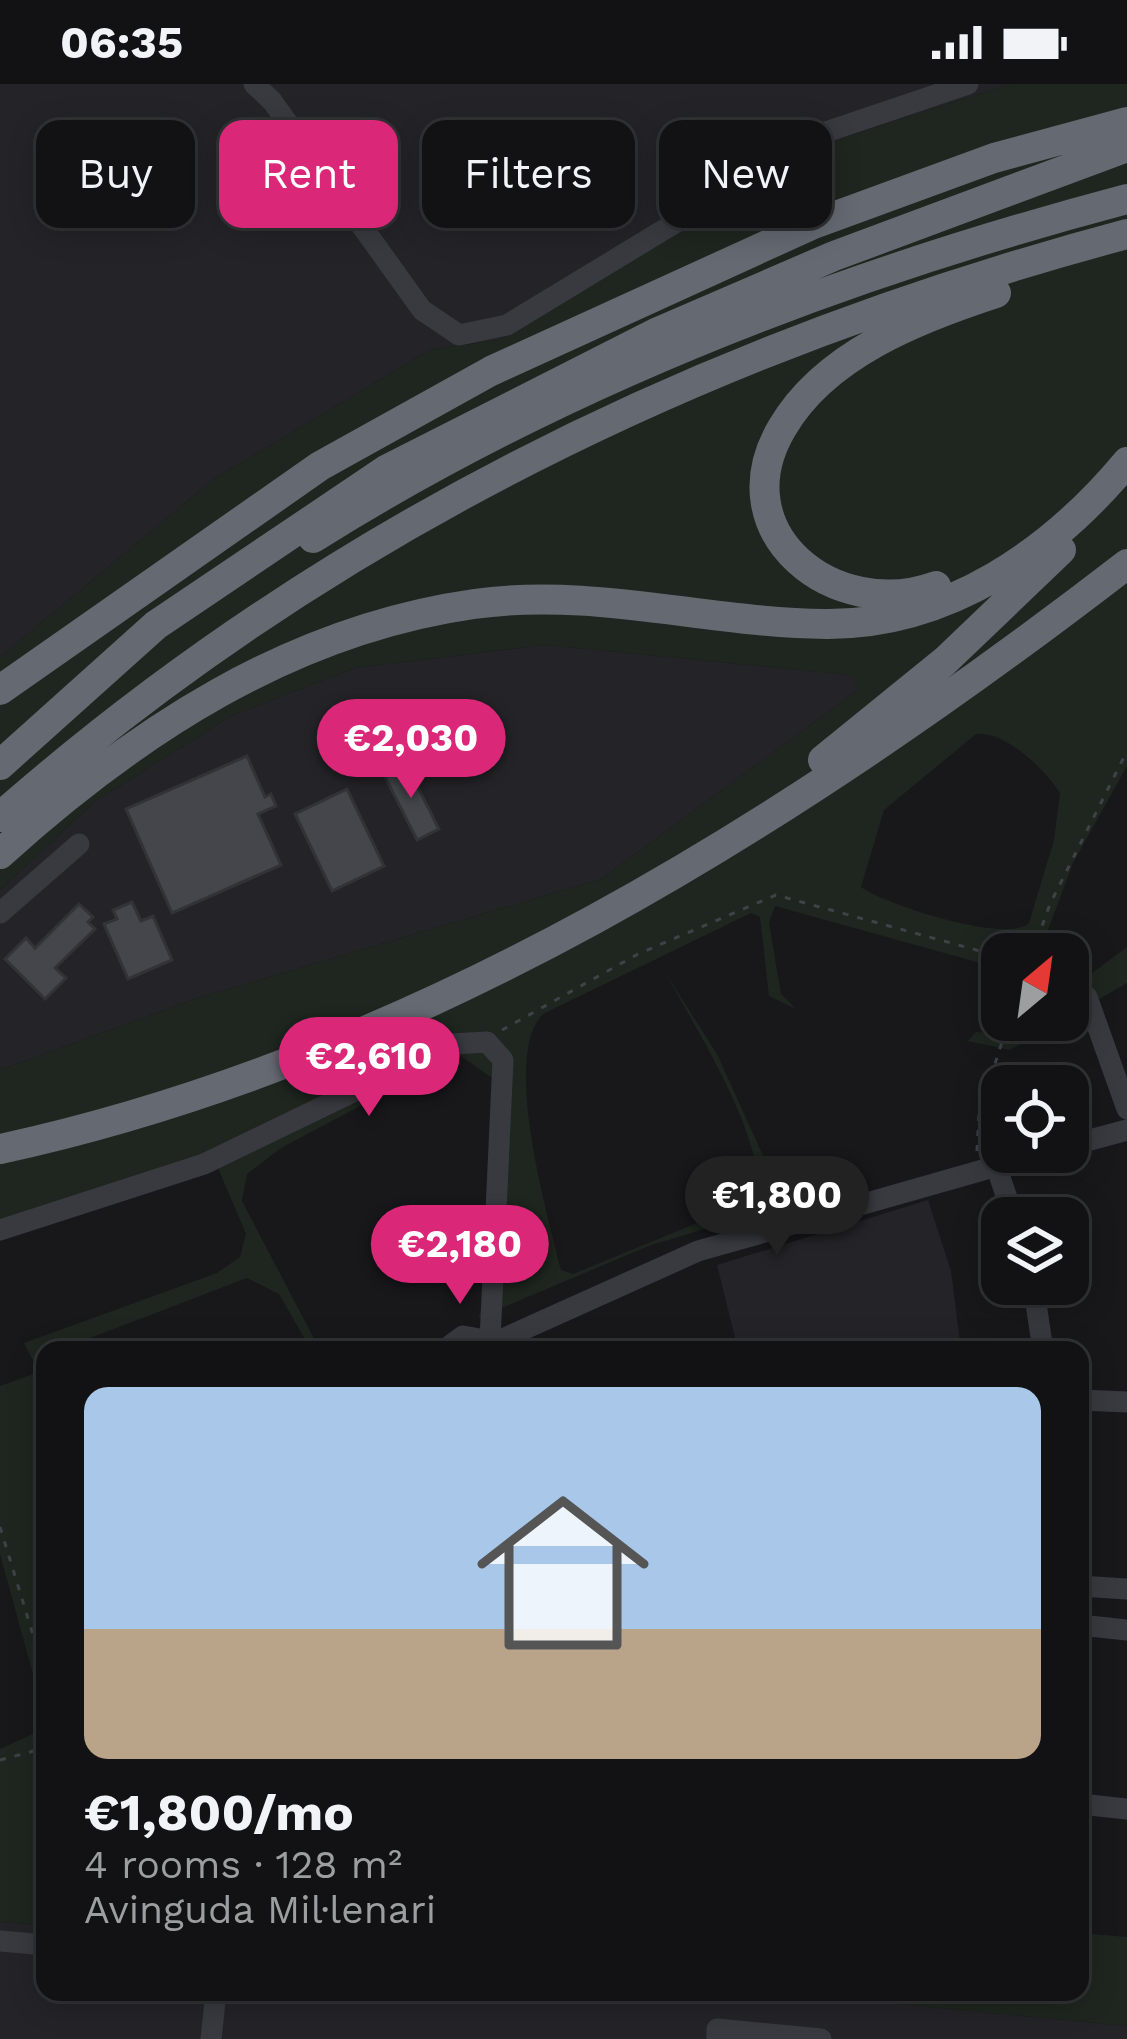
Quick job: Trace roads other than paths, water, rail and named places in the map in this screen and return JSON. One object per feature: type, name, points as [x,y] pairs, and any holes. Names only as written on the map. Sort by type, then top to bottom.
[{"type":"highway","points":[[0,690],[320,466],[470,382],[811,225],[1127,122]]},
{"type":"highway","points":[[0,765],[156,625],[241,563],[334,501],[485,416],[583,366],[812,265],[1127,146]]},
{"type":"highway","points":[[56,715],[329,528],[563,401],[844,286],[1127,199]]},
{"type":"highway","points":[[0,817],[104,728],[264,610],[498,472],[775,348],[949,287],[1127,234]]},
{"type":"highway","points":[[1127,255],[940,313],[850,361],[806,397],[781,429],[766,471],[766,497],[790,554],[825,582],[869,594],[917,593],[992,559],[1039,526],[1089,481],[1127,435]]},
{"type":"highway","points":[[0,854],[81,784],[204,699],[317,644],[430,612],[525,600],[623,601],[827,624],[898,616],[943,603],[1023,560],[1101,493],[1127,462]]},
{"type":"highway","points":[[396,1016],[685,853],[794,782],[945,661],[1036,576],[1127,479]]},
{"type":"highway","points":[[0,1148],[128,1115],[247,1076],[396,1016],[557,937],[782,809],[934,707],[1127,564]]},
{"type":"street","points":[[254,84],[272,101],[422,310],[459,335],[507,325],[823,133],[968,84]]},
{"type":"street","points":[[0,913],[79,844]]},
{"type":"street","points":[[1089,1003],[1127,1109]]},
{"type":"street","points":[[0,1230],[204,1164],[452,1044],[487,1042],[502,1060],[489,1341]]},
{"type":"street","points":[[1089,1140],[1127,1130]]},
{"type":"street","points":[[498,1341],[698,1251],[981,1170]]},
{"type":"street","points":[[1037,1305],[1042,1341]]},
{"type":"street","points":[[1089,1400],[1127,1402]]},
{"type":"street","points":[[1089,1586],[1127,1588]]},
{"type":"street","points":[[1089,1626],[1127,1630]]},
{"type":"street","points":[[1089,1805],[1127,1809]]},
{"type":"street","points":[[0,1941],[36,1944]]},
{"type":"street","points":[[212,2039],[215,2001]]},
{"type":"street","points":[[717,2034],[821,2039]]}]
